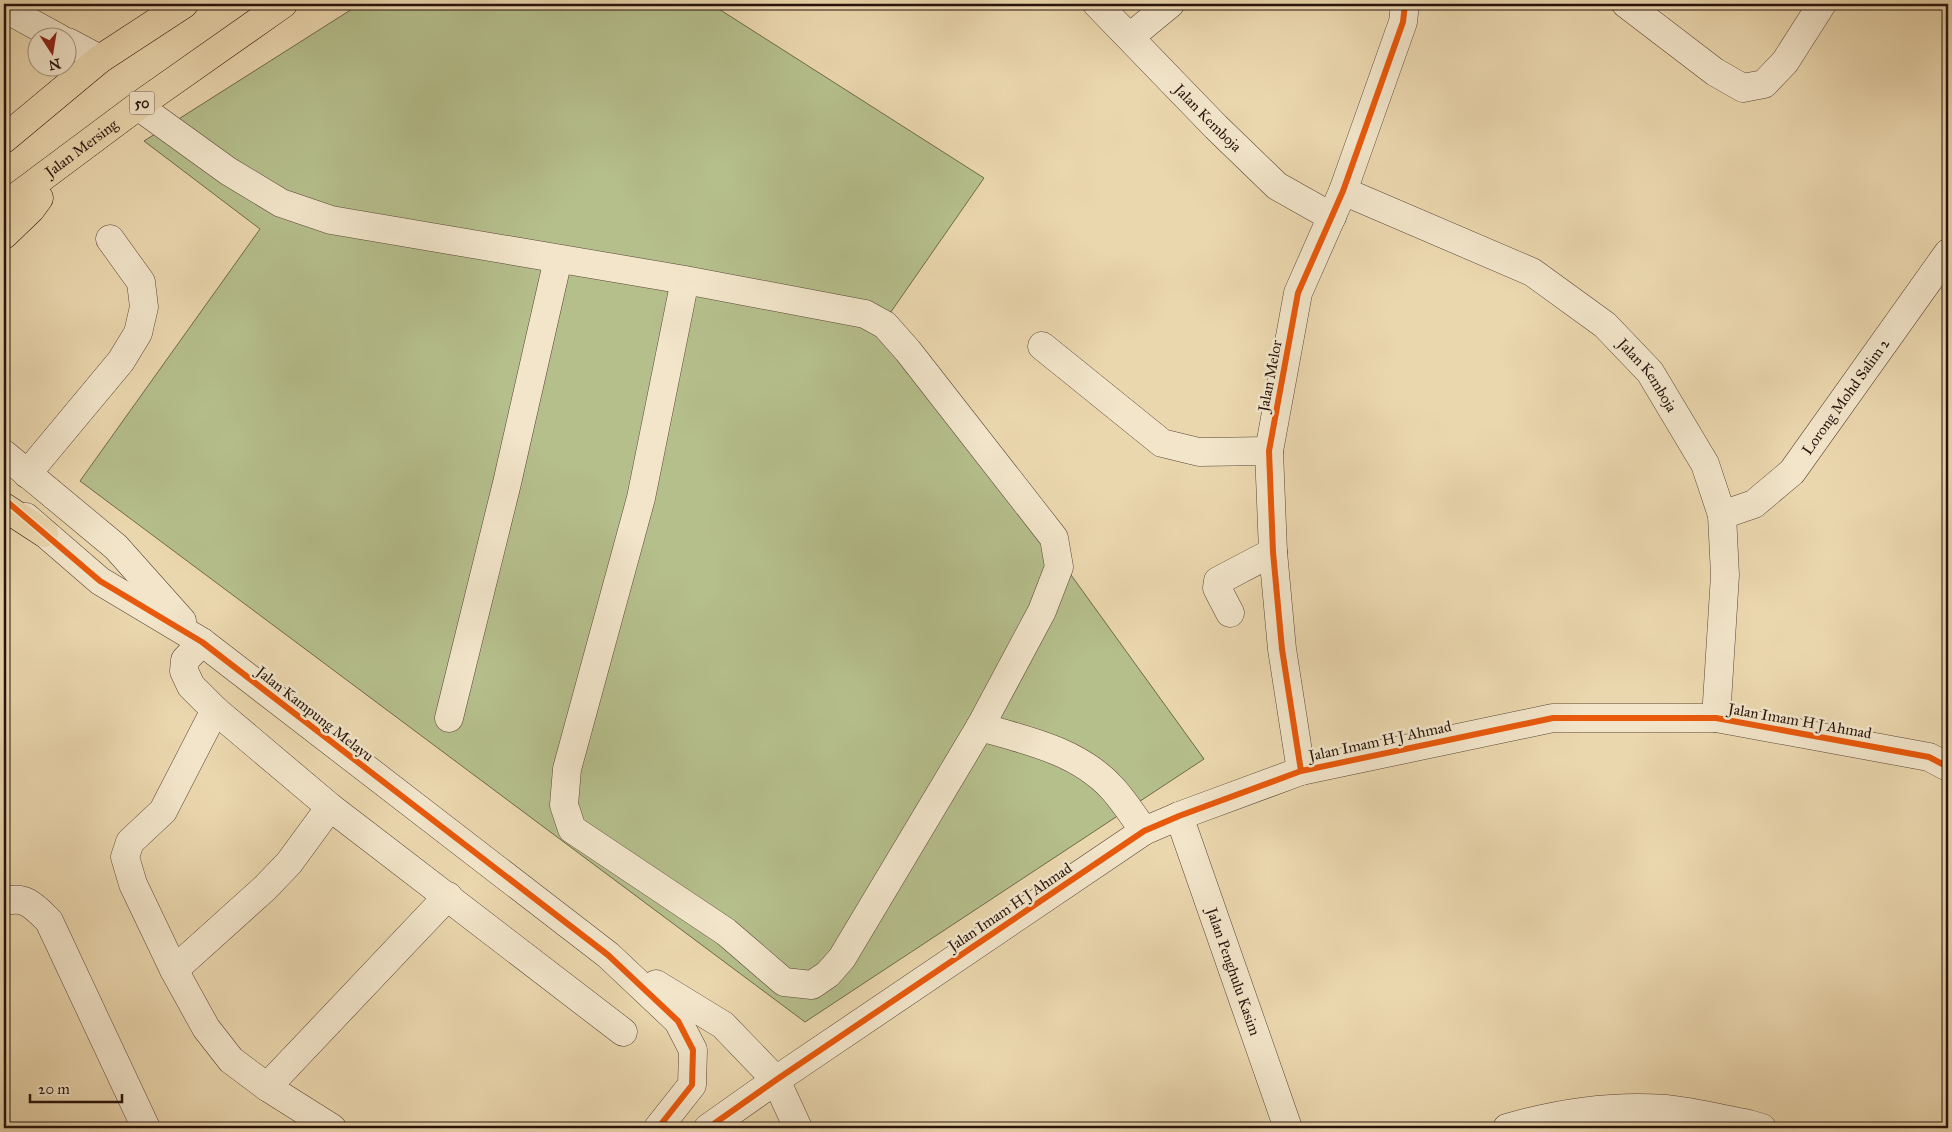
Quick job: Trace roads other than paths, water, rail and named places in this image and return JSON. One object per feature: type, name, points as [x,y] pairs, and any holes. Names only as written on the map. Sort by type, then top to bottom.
[{"type":"highway","points":[[4,139],[100,59],[184,4]]},
{"type":"highway","name":"Jalan Mersing","points":[[4,208],[16,196],[138,106],[284,4]]},
{"type":"highway","points":[[4,235],[31,208],[70,156]]},
{"type":"highway","points":[[4,508],[44,533]]},
{"type":"street","name":"Jalan Kemboja","points":[[1097,4],[1216,127],[1277,186],[1332,217]]},
{"type":"street","points":[[1130,38],[1170,4]]},
{"type":"street","name":"Jalan Melor","points":[[1300,770],[1282,649],[1273,552],[1269,451],[1298,293],[1343,192],[1403,22],[1405,4]]},
{"type":"street","points":[[1628,4],[1715,72],[1743,88],[1764,84],[1785,62],[1822,4]]},
{"type":"street","points":[[4,8],[41,28]]},
{"type":"street","points":[[78,47],[100,59]]},
{"type":"street","points":[[138,106],[228,171],[281,203],[331,220],[685,280],[865,314],[885,325],[908,351],[1054,538],[1059,567],[1049,594],[1042,611],[980,727],[842,958],[828,974],[812,985],[784,982],[726,932],[572,829],[564,805],[567,769],[641,498],[685,280]]},
{"type":"street","name":"Jalan Kemboja","points":[[1343,192],[1532,272],[1606,325],[1650,372],[1705,464],[1722,515],[1725,575],[1716,718]]},
{"type":"street","points":[[27,474],[121,361],[138,333],[144,307],[141,282],[110,238]]},
{"type":"street","name":"Lorong Mohd Salim 2","points":[[1722,515],[1754,504],[1792,472],[1948,253]]},
{"type":"street","points":[[449,718],[507,483],[558,259]]},
{"type":"street","points":[[1042,346],[1162,443],[1199,452],[1269,451]]},
{"type":"street","name":"Jalan Kampung Melayu","points":[[4,454],[116,547],[202,642]]},
{"type":"street","name":"Jalan Kampung Melayu","points":[[4,499],[100,581],[202,642],[608,955]]},
{"type":"street","points":[[1230,613],[1217,588],[1218,581],[1273,552]]},
{"type":"street","points":[[202,642],[185,660],[184,670],[191,686],[215,710],[330,807],[623,1032]]},
{"type":"street","points":[[215,710],[163,811],[130,842],[125,857],[133,884],[174,970],[206,1028],[231,1060],[267,1087],[332,1128]]},
{"type":"street","name":"Jalan Imam H J Ahmad","points":[[708,1128],[1144,831],[1300,770],[1553,718],[1716,718],[1929,757],[1948,767]]},
{"type":"street","points":[[980,727],[1044,745],[1079,762],[1111,787],[1144,831]]},
{"type":"street","points":[[174,970],[290,863],[330,807]]},
{"type":"street","name":"Jalan Penghulu Kasim","points":[[1179,816],[1288,1128]]},
{"type":"street","points":[[267,1087],[448,896]]},
{"type":"street","points":[[4,902],[12,899],[31,903],[49,920],[146,1128]]},
{"type":"street","points":[[608,955],[724,1025],[776,1080],[798,1128]]},
{"type":"street","points":[[608,955],[678,1020],[693,1050],[692,1085],[658,1128]]},
{"type":"street","points":[[1507,1128],[1544,1118],[1600,1109],[1666,1109],[1762,1128]]}]
